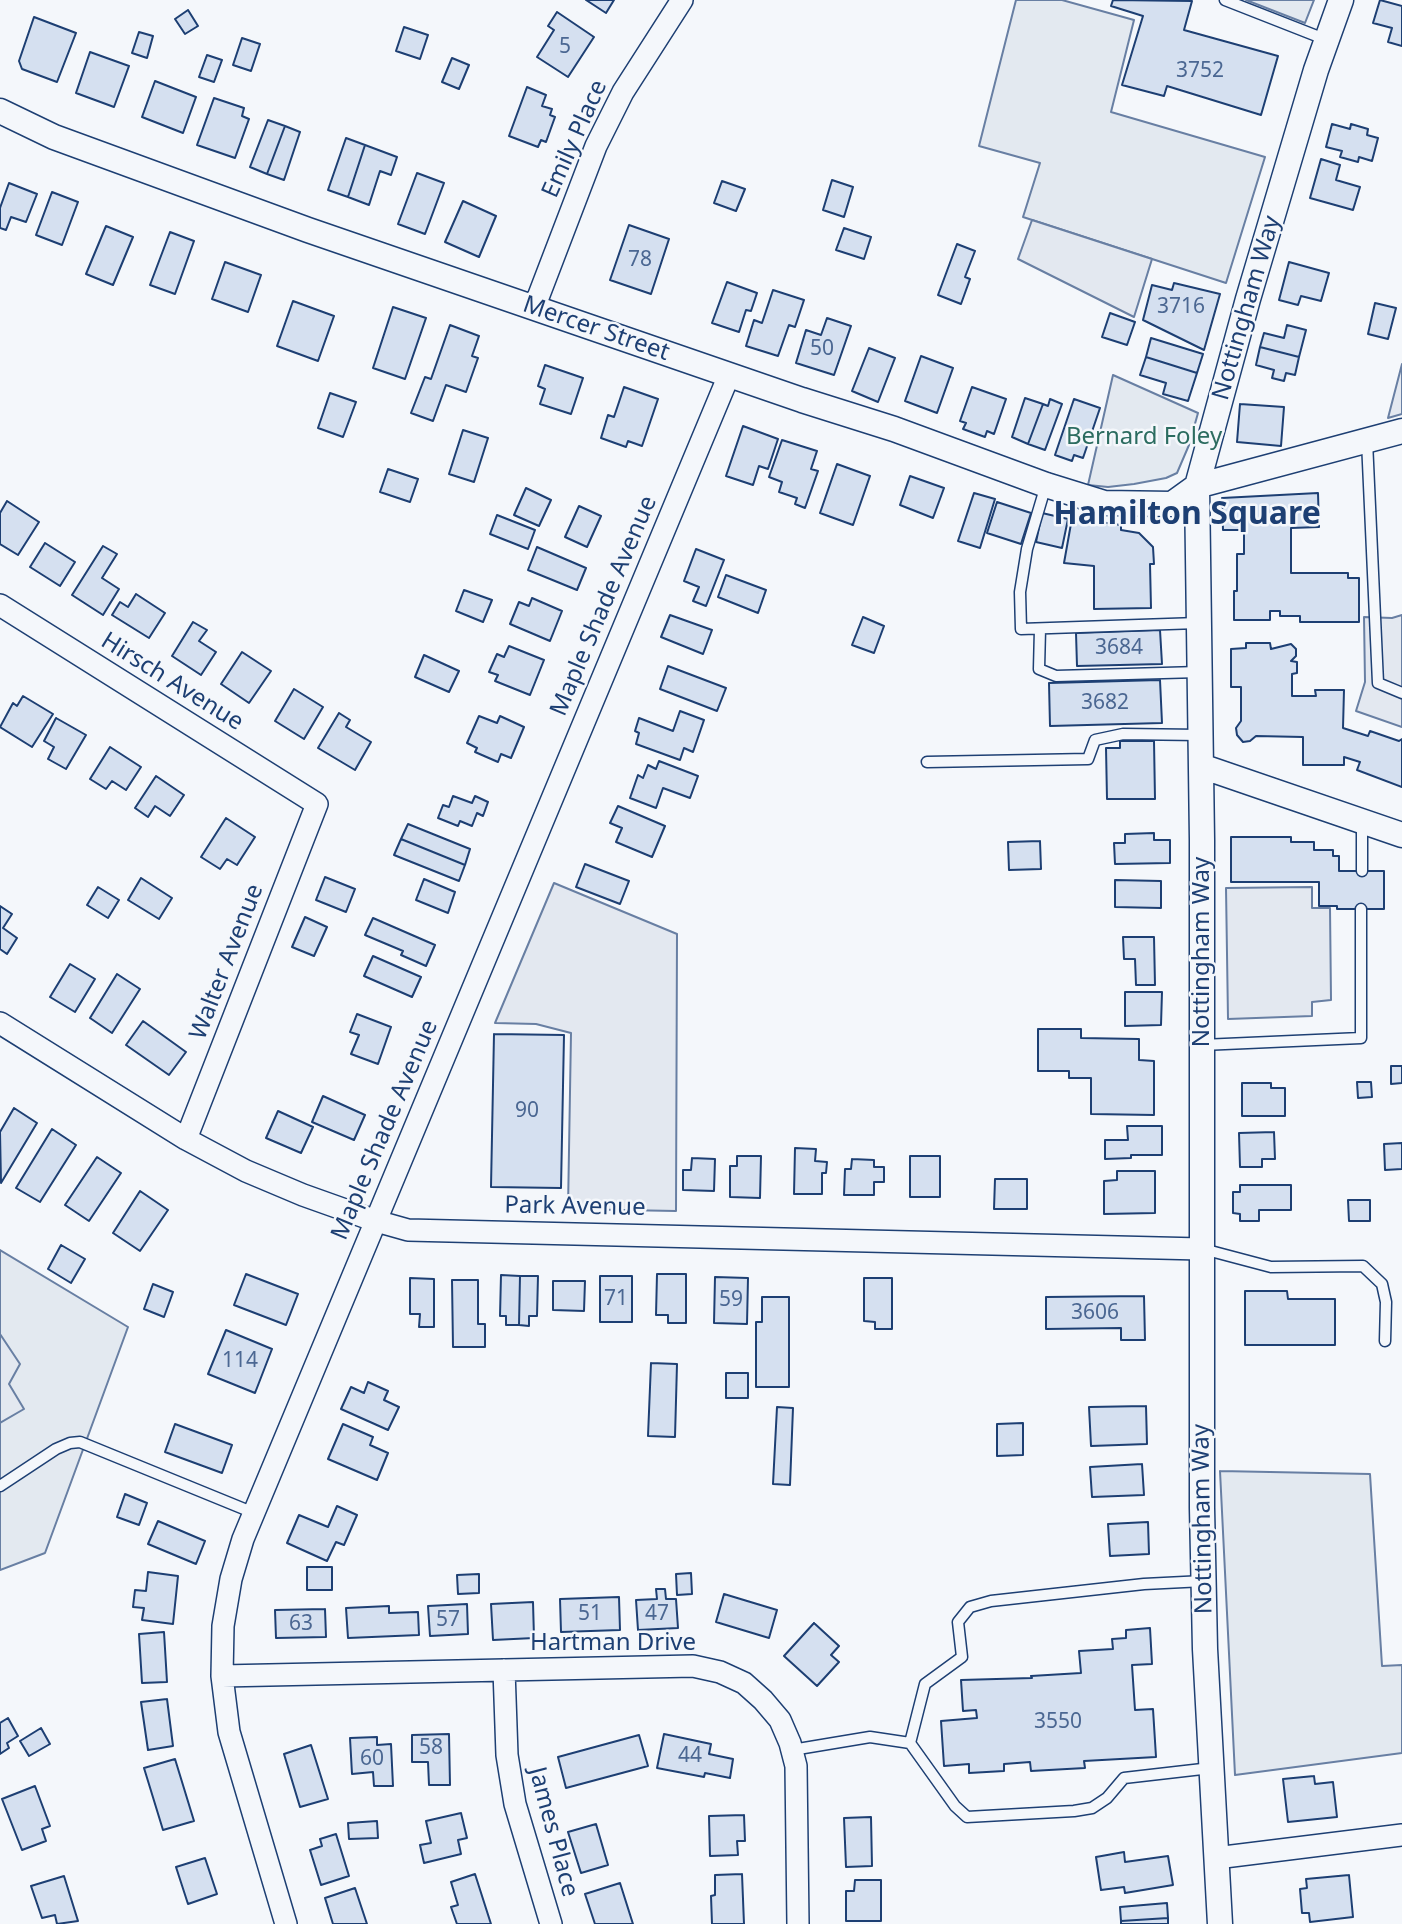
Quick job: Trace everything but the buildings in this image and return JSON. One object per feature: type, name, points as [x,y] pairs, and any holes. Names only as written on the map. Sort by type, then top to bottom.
[{"type":"street","name":"Emily Place","points":[[534,308],[596,146],[622,92],[682,0]]},
{"type":"street","name":"Nottingham Way","points":[[1220,1924],[1204,1581],[1201,766],[1196,486],[1248,299],[1341,0]]},
{"type":"street","name":"Mercer Street","points":[[0,111],[54,137],[308,230],[1104,503],[1172,504],[1196,486],[1402,432]]},
{"type":"street","name":"Maple Shade Avenue","points":[[286,1924],[229,1732],[222,1676],[223,1626],[231,1579],[243,1539],[729,375]]},
{"type":"street","name":"Hirsch Avenue","points":[[0,605],[317,804]]},
{"type":"street","points":[[1201,766],[1402,835]]},
{"type":"street","name":"Walter Avenue","points":[[186,1139],[317,804]]},
{"type":"street","name":"Park Avenue","points":[[0,1023],[186,1139],[246,1171],[303,1195],[408,1230],[1201,1249]]},
{"type":"street","name":"Hartman Drive","points":[[222,1676],[693,1667],[720,1672],[744,1684],[764,1700],[779,1720],[792,1751],[796,1766],[798,1924]]},
{"type":"street","name":"James Place","points":[[504,1670],[507,1755],[514,1804],[551,1924]]},
{"type":"street","points":[[1216,1858],[1402,1835]]},
{"type":"lane","points":[[1225,0],[1327,40]]},
{"type":"lane","points":[[1367,441],[1378,683],[1402,693]]},
{"type":"lane","points":[[1046,485],[1027,549],[1020,592],[1021,629],[1198,623]]},
{"type":"lane","points":[[1040,629],[1039,669],[1056,676],[1199,672]]},
{"type":"lane","points":[[927,762],[1088,759],[1095,740],[1123,734],[1200,735]]},
{"type":"lane","points":[[1362,821],[1362,871]]},
{"type":"lane","points":[[1202,1045],[1361,1038],[1361,909]]},
{"type":"lane","points":[[1201,1249],[1272,1267],[1363,1266],[1382,1284],[1386,1302],[1385,1341]]},
{"type":"lane","points":[[0,1486],[57,1449],[80,1442],[254,1513]]},
{"type":"lane","points":[[911,1743],[925,1684],[962,1657],[958,1622],[970,1607],[991,1601],[1144,1584],[1204,1581]]},
{"type":"lane","points":[[792,1751],[870,1737],[911,1743],[955,1807],[967,1817],[1092,1808],[1107,1798],[1124,1778],[1211,1768]]},
{"type":"green space","points":[[1016,0],[1062,0],[1134,20],[1111,112],[1265,157],[1226,283],[1023,217],[1040,163],[979,146]]},
{"type":"green space","points":[[1246,0],[1314,0],[1305,23]]},
{"type":"green space","name":"Bernard Foley","points":[[1113,375],[1198,413],[1177,473],[1166,478],[1134,484],[1108,487],[1088,485]]},
{"type":"green space","points":[[0,1250],[128,1327],[45,1553],[0,1570]]},
{"type":"green space","points":[[1220,1471],[1370,1474],[1382,1666],[1402,1665],[1402,1753],[1235,1775]]},
{"type":"shaded area","points":[[1032,220],[1152,259],[1134,317],[1018,259]]},
{"type":"shaded area","points":[[1402,364],[1402,414],[1388,418]]},
{"type":"shaded area","points":[[1402,615],[1402,727],[1356,711],[1365,682],[1364,617],[1392,618]]},
{"type":"shaded area","points":[[554,883],[677,934],[676,1211],[568,1209],[571,1033],[536,1024],[495,1023]]},
{"type":"shaded area","points":[[1312,887],[1312,908],[1330,908],[1331,1000],[1312,1002],[1312,1016],[1228,1019],[1226,888]]},
{"type":"shaded area","points":[[0,1334],[20,1364],[9,1384],[24,1409],[0,1423]]},
{"type":"district","name":"Hamilton Square","points":[[1187,515]]}]
